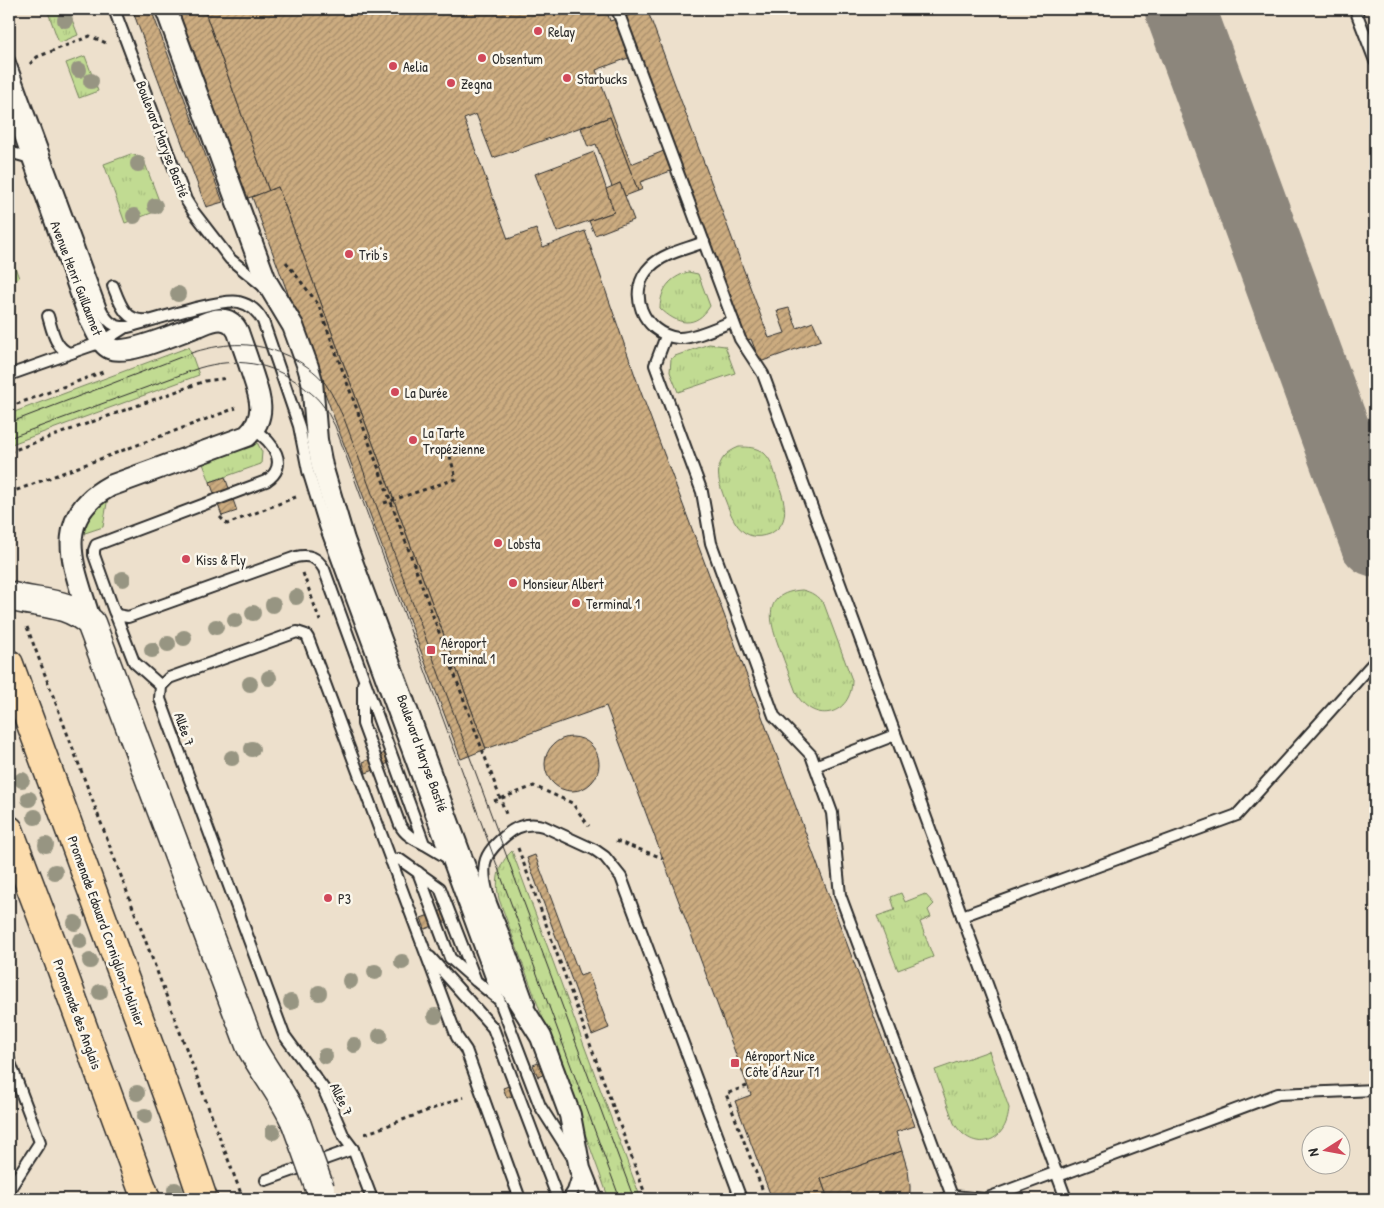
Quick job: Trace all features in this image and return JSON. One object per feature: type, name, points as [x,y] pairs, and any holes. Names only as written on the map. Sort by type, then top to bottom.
[{"type":"main road","name":"Promenade Edouard Corniglion-Molinier","points":[[9,664],[176,1119],[203,1199]]},
{"type":"main road","name":"Promenade des Anglais","points":[[9,830],[146,1199]]},
{"type":"main road","points":[[176,1119],[220,1199]]},
{"type":"street","name":"Boulevard Maryse Bastié","points":[[166,9],[266,281],[293,326],[308,367],[312,381],[317,440],[322,466],[344,540],[509,986],[541,1037],[570,1115],[580,1169],[592,1199]]},
{"type":"street","name":"Avenue Henri Guillaumet","points":[[11,81],[34,159],[90,319],[102,342],[115,350],[130,350],[209,322],[224,320],[229,322],[234,325],[238,332],[261,400],[259,418],[254,430]]},
{"type":"street","points":[[254,430],[247,436],[98,492],[82,509],[76,519],[72,530],[72,558],[103,617],[250,1045],[257,1059],[283,1096],[296,1123],[322,1194]]},
{"type":"street","points":[[12,597],[69,608],[83,615],[103,617]]},
{"type":"lane","name":"Boulevard Maryse Bastié","points":[[114,9],[180,187],[192,211],[230,259],[277,299]]},
{"type":"lane","points":[[617,9],[740,339],[762,374],[1066,1199]]},
{"type":"lane","points":[[1355,9],[1375,61]]},
{"type":"lane","points":[[9,60],[11,81],[101,309],[109,322],[114,326],[124,328]]},
{"type":"lane","points":[[9,152],[34,159]]},
{"type":"lane","points":[[704,242],[664,258],[652,266],[643,277],[639,290],[639,304],[644,318],[653,328],[666,336],[680,338],[733,321]]},
{"type":"lane","points":[[113,286],[120,305],[130,317],[143,320],[158,319]]},
{"type":"lane","points":[[9,375],[102,342],[124,328],[223,302],[234,301],[254,308],[263,321],[299,426],[308,471],[325,526],[446,858],[540,1106],[580,1169],[573,1191],[568,1199]]},
{"type":"lane","points":[[48,316],[59,345],[65,352],[75,352]]},
{"type":"lane","points":[[666,336],[655,365],[702,492],[711,542],[774,716],[811,755],[832,813],[840,895],[948,1198],[985,1199],[1278,1094],[1375,1090]]},
{"type":"lane","points":[[254,430],[264,436],[276,453],[278,463],[273,476],[266,481],[96,545],[94,555],[103,617],[134,662],[161,686],[169,678],[297,632],[306,635],[457,1037],[466,1050],[520,1199]]},
{"type":"lane","points":[[103,617],[117,615],[128,617],[296,557],[310,556],[320,563],[324,569],[424,844]]},
{"type":"lane","points":[[962,916],[1237,815],[1375,661]]},
{"type":"lane","points":[[362,677],[363,724],[400,825],[408,836],[446,858]]},
{"type":"lane","name":"Allée 7","points":[[161,686],[160,699],[284,1035],[323,1088],[344,1136],[353,1149],[372,1199]]},
{"type":"lane","points":[[815,766],[895,735]]},
{"type":"lane","points":[[541,1037],[491,899],[484,872],[488,854],[511,830],[527,824],[543,826],[595,850],[605,857],[621,877],[741,1199]]},
{"type":"lane","points":[[391,861],[399,859],[436,884],[444,894],[476,981]]},
{"type":"lane","points":[[418,872],[450,958],[456,965],[499,999]]},
{"type":"lane","points":[[426,953],[493,1028],[558,1199]]},
{"type":"lane","points":[[9,1060],[40,1142],[9,1190]]},
{"type":"lane","points":[[266,1180],[353,1149]]},
{"type":"path","points":[[11,81],[37,57],[90,36],[106,43],[124,36]]},
{"type":"path","points":[[283,255],[286,263],[318,304],[345,372],[390,501],[647,1199]]},
{"type":"path","points":[[9,452],[205,381],[231,379]]},
{"type":"path","points":[[9,493],[237,408]]},
{"type":"path","points":[[384,503],[456,479],[450,456]]},
{"type":"path","points":[[304,567],[303,574],[322,627]]},
{"type":"path","points":[[12,597],[243,1199]]},
{"type":"path","points":[[494,801],[534,786],[572,803],[594,831]]},
{"type":"path","points":[[610,839],[662,858]]},
{"type":"path","points":[[747,1086],[726,1094],[766,1199]]},
{"type":"path","points":[[356,1137],[468,1095]]},
{"type":"green space","points":[[56,9],[68,9],[78,35],[59,43],[48,12]]},
{"type":"green space","points":[[85,56],[98,91],[79,98],[66,63]]},
{"type":"green space","points":[[131,154],[143,158],[162,209],[125,223],[104,164]]},
{"type":"green space","points":[[9,251],[19,278],[9,281]]},
{"type":"green space","points":[[688,272],[698,274],[710,306],[699,318],[686,322],[673,318],[660,308],[662,295],[667,285],[676,277]]},
{"type":"green space","points":[[709,344],[725,346],[735,373],[678,392],[670,372],[671,359]]},
{"type":"green space","points":[[189,347],[199,375],[9,445],[9,414]]},
{"type":"green space","points":[[257,442],[262,452],[261,464],[210,482],[202,461]]},
{"type":"green space","points":[[739,447],[761,451],[769,459],[774,469],[785,510],[784,518],[777,530],[769,534],[752,536],[740,529],[732,516],[720,486],[720,463],[724,457]]},
{"type":"green space","points":[[108,497],[103,527],[82,534],[89,513]]},
{"type":"green space","points":[[802,590],[814,595],[824,604],[852,680],[846,701],[839,708],[831,712],[822,713],[813,710],[797,695],[774,633],[771,613],[773,604],[779,597],[788,592]]},
{"type":"green space","points":[[512,851],[641,1199],[609,1199],[499,899],[497,885],[499,873],[504,861]]},
{"type":"green space","points":[[901,893],[905,902],[925,894],[934,904],[928,910],[931,917],[920,922],[933,957],[898,970],[877,916],[895,910],[891,897]]},
{"type":"green space","points":[[989,1051],[1009,1108],[1007,1120],[996,1137],[988,1141],[979,1141],[970,1139],[954,1123],[935,1070]]},
{"type":"building","points":[[132,9],[151,9],[223,202],[206,207]]},
{"type":"building","points":[[174,9],[204,9],[269,191],[245,199]]},
{"type":"building","name":"Terminal 1","points":[[204,9],[606,9],[610,21],[629,15],[626,9],[647,9],[769,338],[785,333],[777,311],[789,308],[797,328],[813,322],[821,340],[760,362],[751,339],[745,341],[682,167],[640,182],[643,189],[638,191],[610,117],[493,158],[476,114],[464,119],[508,239],[536,229],[543,247],[585,231],[639,387],[915,1126],[896,1132],[902,1151],[821,1179],[828,1199],[772,1199],[735,1101],[751,1095],[606,706],[486,749],[278,187],[269,191]],"holes":[[[639,54],[674,147],[631,164],[596,70]]]},
{"type":"building","points":[[610,117],[638,191],[625,196],[620,183],[612,187],[596,144],[588,147],[581,128]]},
{"type":"building","points":[[594,152],[614,212],[557,232],[535,174]]},
{"type":"building","points":[[620,183],[634,220],[595,235],[589,221],[614,212],[606,189]]},
{"type":"building","points":[[278,187],[486,749],[461,759],[252,197]]},
{"type":"building","points":[[225,477],[237,511],[222,516],[210,482]]},
{"type":"building","points":[[567,737],[577,737],[587,741],[595,749],[599,764],[595,779],[587,787],[577,791],[567,791],[557,787],[549,779],[545,769],[545,759],[549,749],[557,741]]},
{"type":"building","points":[[388,752],[392,762],[381,766],[377,756]]},
{"type":"building","points":[[373,758],[377,769],[366,773],[363,762]]},
{"type":"building","points":[[535,855],[580,976],[588,973],[609,1028],[592,1035],[527,858]]},
{"type":"building","points":[[446,909],[451,920],[439,924],[435,913]]},
{"type":"building","points":[[432,914],[436,925],[425,929],[421,918]]},
{"type":"building","points":[[541,1062],[545,1074],[538,1077],[533,1065]]},
{"type":"building","points":[[514,1084],[517,1094],[507,1098],[503,1088]]},
{"type":"building","points":[[902,1151],[908,1171],[910,1199],[828,1199],[821,1179]]},
{"type":"taxiway","points":[[1180,9],[1375,541]]},
{"type":"tram line","points":[[9,423],[194,352],[219,346],[253,346],[276,351],[303,364],[325,383],[345,421],[634,1199]]},
{"type":"tram line","points":[[9,438],[199,368],[226,363],[252,364],[277,371],[301,385],[319,400],[335,426],[620,1199]]},
{"type":"place","name":"Relay","points":[[538,31]]},
{"type":"place","name":"Obsentum","points":[[482,58]]},
{"type":"place","name":"Aelia","points":[[393,66]]},
{"type":"place","name":"Starbucks","points":[[567,78]]},
{"type":"place","name":"Zegna","points":[[451,83]]},
{"type":"place","name":"Trib's","points":[[349,254]]},
{"type":"place","name":"La Durée","points":[[395,392]]},
{"type":"place","name":"La Tarte Tropézienne","points":[[413,440]]},
{"type":"place","name":"Lobsta","points":[[498,543]]},
{"type":"place","name":"Kiss & Fly","points":[[186,559]]},
{"type":"place","name":"Monsieur Albert","points":[[513,583]]},
{"type":"place","name":"Terminal 1","points":[[576,603]]},
{"type":"place","name":"Aéroport Terminal 1","points":[[431,650]]},
{"type":"place","name":"P3","points":[[328,898]]},
{"type":"place","name":"Aéroport Nice Côte d’Azur T1","points":[[735,1063]]}]
